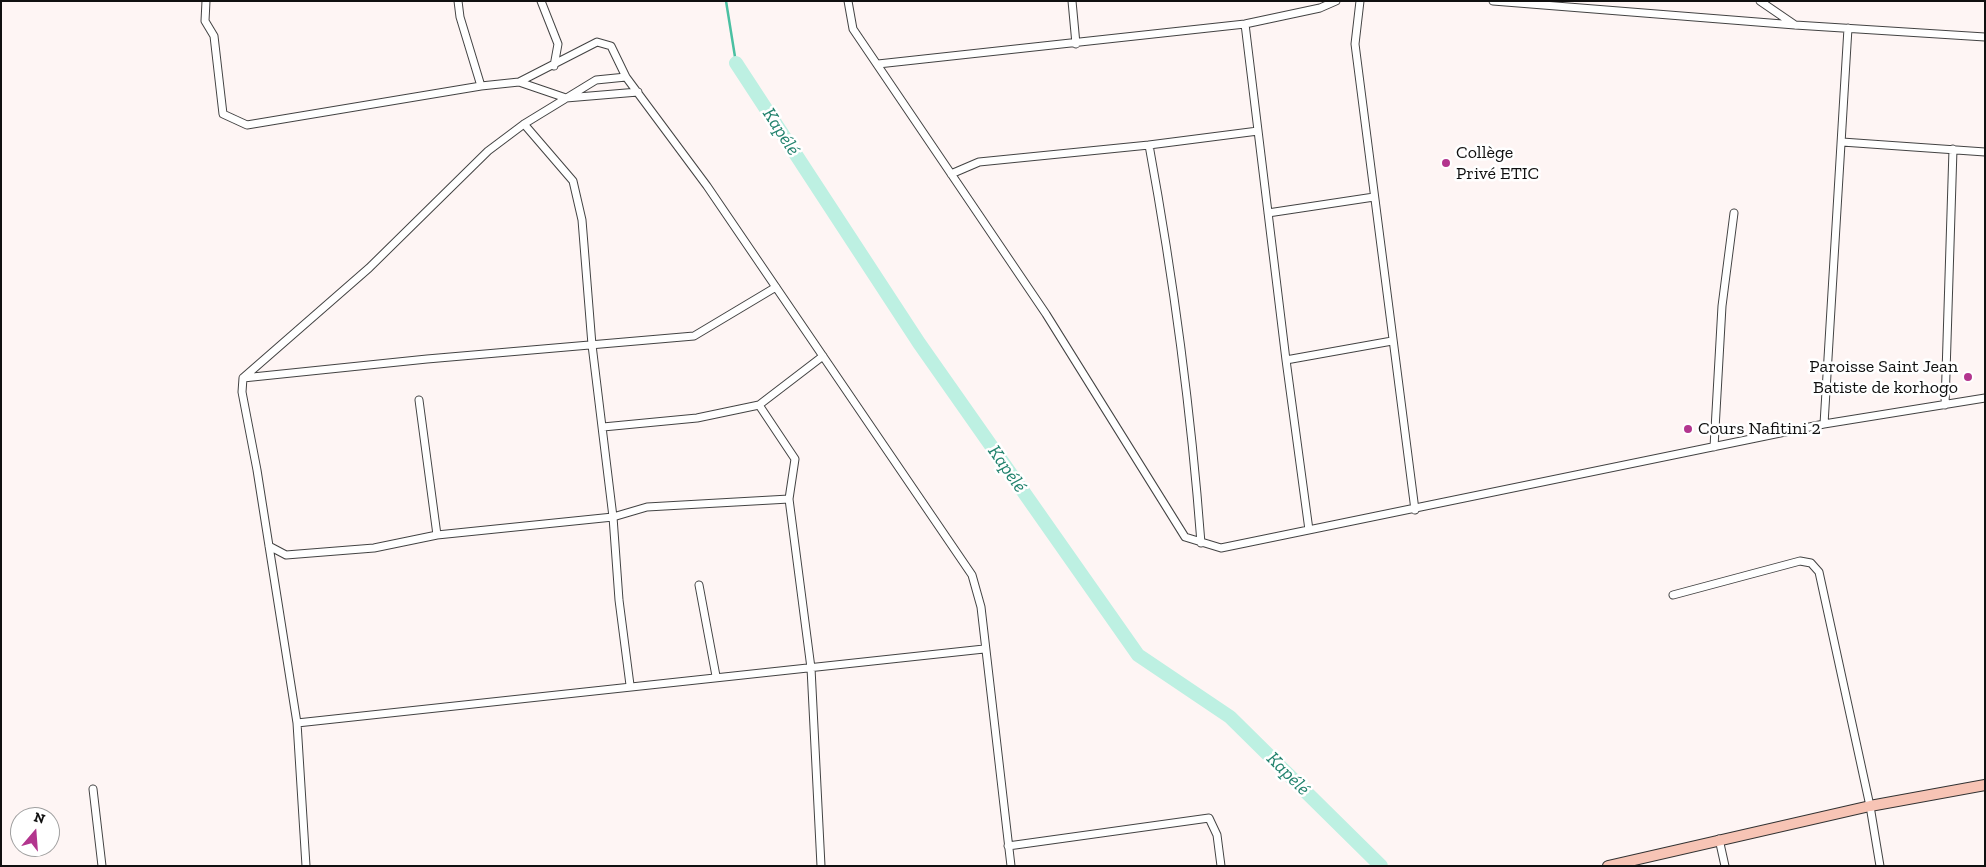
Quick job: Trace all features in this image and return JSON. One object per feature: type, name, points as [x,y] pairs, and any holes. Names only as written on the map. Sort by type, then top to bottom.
[{"type":"street","points":[[206,1],[205,21],[214,36],[223,114],[247,125],[481,86],[519,82],[554,66],[598,42],[612,46],[626,77],[707,186],[972,574],[981,607],[984,649],[1011,866]]},
{"type":"street","points":[[458,1],[460,17],[481,86]]},
{"type":"street","points":[[541,1],[558,44],[554,66]]},
{"type":"street","points":[[848,1],[853,29],[1046,314],[1185,537],[1202,543],[1221,548],[1415,510],[1824,424],[1985,398]]},
{"type":"street","points":[[1072,1],[1076,44]]},
{"type":"street","points":[[878,64],[1076,44],[1246,24],[1320,8],[1336,1]]},
{"type":"street","points":[[1360,1],[1355,44],[1415,510]]},
{"type":"street","points":[[1493,1],[1795,25],[1985,37]]},
{"type":"street","points":[[1760,1],[1795,25]]},
{"type":"street","points":[[1246,24],[1286,360],[1309,530]]},
{"type":"street","points":[[1824,424],[1848,28]]},
{"type":"street","points":[[306,866],[297,722],[242,392],[243,378],[369,268],[488,151],[524,124],[596,80],[626,77]]},
{"type":"street","points":[[519,82],[566,98],[638,92]]},
{"type":"street","points":[[524,124],[573,181],[582,220],[592,345],[603,427],[613,517],[619,600],[630,685]]},
{"type":"street","points":[[951,174],[979,162],[1149,145],[1258,131]]},
{"type":"street","points":[[1842,142],[1985,152]]},
{"type":"street","points":[[1149,145],[1164,226],[1196,474],[1202,543]]},
{"type":"street","points":[[1945,405],[1953,149]]},
{"type":"street","points":[[1268,213],[1374,197]]},
{"type":"street","points":[[1714,448],[1722,306],[1734,213]]},
{"type":"street","points":[[243,378],[427,359],[694,336],[776,287]]},
{"type":"street","points":[[1286,360],[1392,341]]},
{"type":"street","points":[[603,427],[697,418],[759,405],[823,356]]},
{"type":"street","points":[[419,400],[437,535]]},
{"type":"street","points":[[759,405],[795,459],[789,499],[811,668],[821,866]]},
{"type":"street","points":[[269,546],[286,555],[374,548],[437,535],[613,517],[647,507],[789,499]]},
{"type":"street","points":[[1673,595],[1800,561],[1811,562],[1819,572],[1870,806],[1880,866]]},
{"type":"street","points":[[699,585],[716,676]]},
{"type":"street","points":[[297,722],[630,685],[984,649]]},
{"type":"street","points":[[1608,866],[1870,806],[1985,785]]},
{"type":"street","points":[[93,789],[102,866]]},
{"type":"street","points":[[1008,846],[1209,818],[1217,835],[1221,866]]},
{"type":"street","points":[[1720,839],[1725,866]]},
{"type":"waterway","name":"Kapélé","points":[[726,1],[736,63]]},
{"type":"waterway","name":"Kapélé","points":[[736,63],[919,343],[1138,655],[1230,717],[1381,866]]},
{"type":"place","name":"Collège Privé ETIC","points":[[1446,163]]},
{"type":"place","name":"Paroisse Saint Jean Batiste de korhogo","points":[[1968,377]]},
{"type":"place","name":"Cours Nafitini 2","points":[[1688,429]]}]
